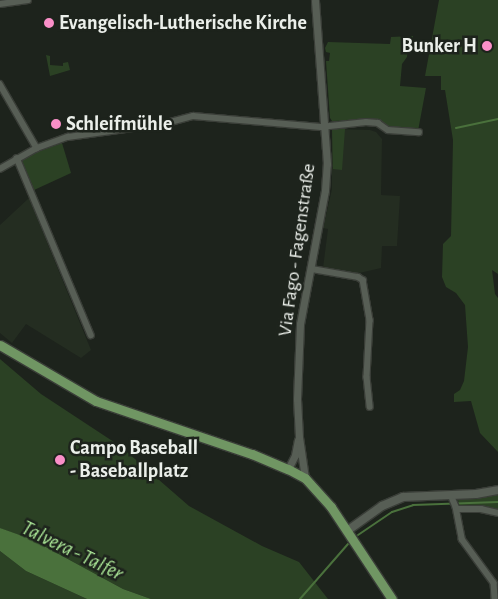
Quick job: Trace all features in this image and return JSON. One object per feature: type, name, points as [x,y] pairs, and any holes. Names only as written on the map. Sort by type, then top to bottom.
[{"type":"main road","points":[[0,346],[96,401],[288,469],[305,478],[319,492],[392,599]]},
{"type":"main road","points":[[347,531],[373,512],[395,500],[419,495],[452,497],[498,490]]},
{"type":"street","points":[[0,4],[28,0]]},
{"type":"street","name":"Via Fago - Fagenstraße","points":[[305,478],[299,437],[297,399],[300,324],[312,269],[318,221],[325,190],[327,164],[316,0]]},
{"type":"street","points":[[0,84],[38,148]]},
{"type":"street","points":[[0,169],[38,148],[68,137],[162,124],[193,116],[324,126],[366,122],[378,123],[388,130],[419,132]]},
{"type":"street","points":[[17,158],[91,335]]},
{"type":"street","points":[[312,269],[358,276],[363,280],[370,320],[367,377],[370,407]]},
{"type":"street","name":"Via Fago - Fagenstraße","points":[[288,469],[295,455],[299,437]]},
{"type":"street","points":[[452,497],[462,539],[494,583],[495,599]]},
{"type":"street","points":[[456,508],[481,509],[498,513]]},
{"type":"shaded area","points":[[439,0],[498,0],[498,274],[492,270],[495,294],[498,298],[498,452],[480,433],[471,401],[454,402],[454,394],[460,390],[464,381],[468,347],[465,305],[456,293],[446,287],[442,277],[443,244],[451,236],[453,140],[445,90],[441,90],[441,76],[425,76]]},
{"type":"shaded area","points":[[413,36],[413,42],[408,43],[407,57],[402,64],[400,86],[426,88],[418,131],[392,128],[377,120],[332,121],[330,118],[326,61],[329,61],[330,53],[326,52],[325,48],[328,42],[390,44],[391,37]]},
{"type":"shaded area","points":[[46,55],[50,56],[50,65],[63,66],[63,63],[68,62],[70,70],[50,76]]},
{"type":"shaded area","points":[[332,129],[370,130],[376,132],[382,139],[381,195],[400,196],[397,246],[382,246],[381,268],[355,274],[323,268],[328,229],[323,228],[332,189]]},
{"type":"shaded area","points":[[332,129],[345,129],[342,170],[333,169]]},
{"type":"shaded area","points":[[62,143],[71,173],[34,190],[21,158]]},
{"type":"shaded area","points":[[29,198],[91,350],[81,358],[26,324],[12,343],[0,333],[0,225]]},
{"type":"shaded area","points":[[0,359],[41,394],[120,446],[189,506],[262,546],[299,562],[328,599],[151,599],[123,589],[31,539],[0,528]]},
{"type":"shaded area","points":[[498,495],[498,514],[479,510],[478,506],[459,506],[458,500]]},
{"type":"shaded area","points":[[0,528],[31,539],[123,589],[151,599],[87,599],[26,571],[0,551]]},
{"type":"shaded area","points":[[0,551],[26,571],[87,599],[0,599]]},
{"type":"waterway","points":[[456,128],[498,119]]},
{"type":"waterway","points":[[358,535],[392,512],[413,505],[498,502]]},
{"type":"waterway","points":[[300,599],[348,544]]},
{"type":"place","name":"Evangelisch-Lutherische Kirche","points":[[49,23]]},
{"type":"place","name":"Bunker H","points":[[487,46]]},
{"type":"place","name":"Schleifmühle","points":[[56,124]]},
{"type":"place","name":"Campo Baseball - Baseballplatz","points":[[60,460]]},
{"type":"water label","name":"Talvera - Talfer","points":[[72,551]]}]
